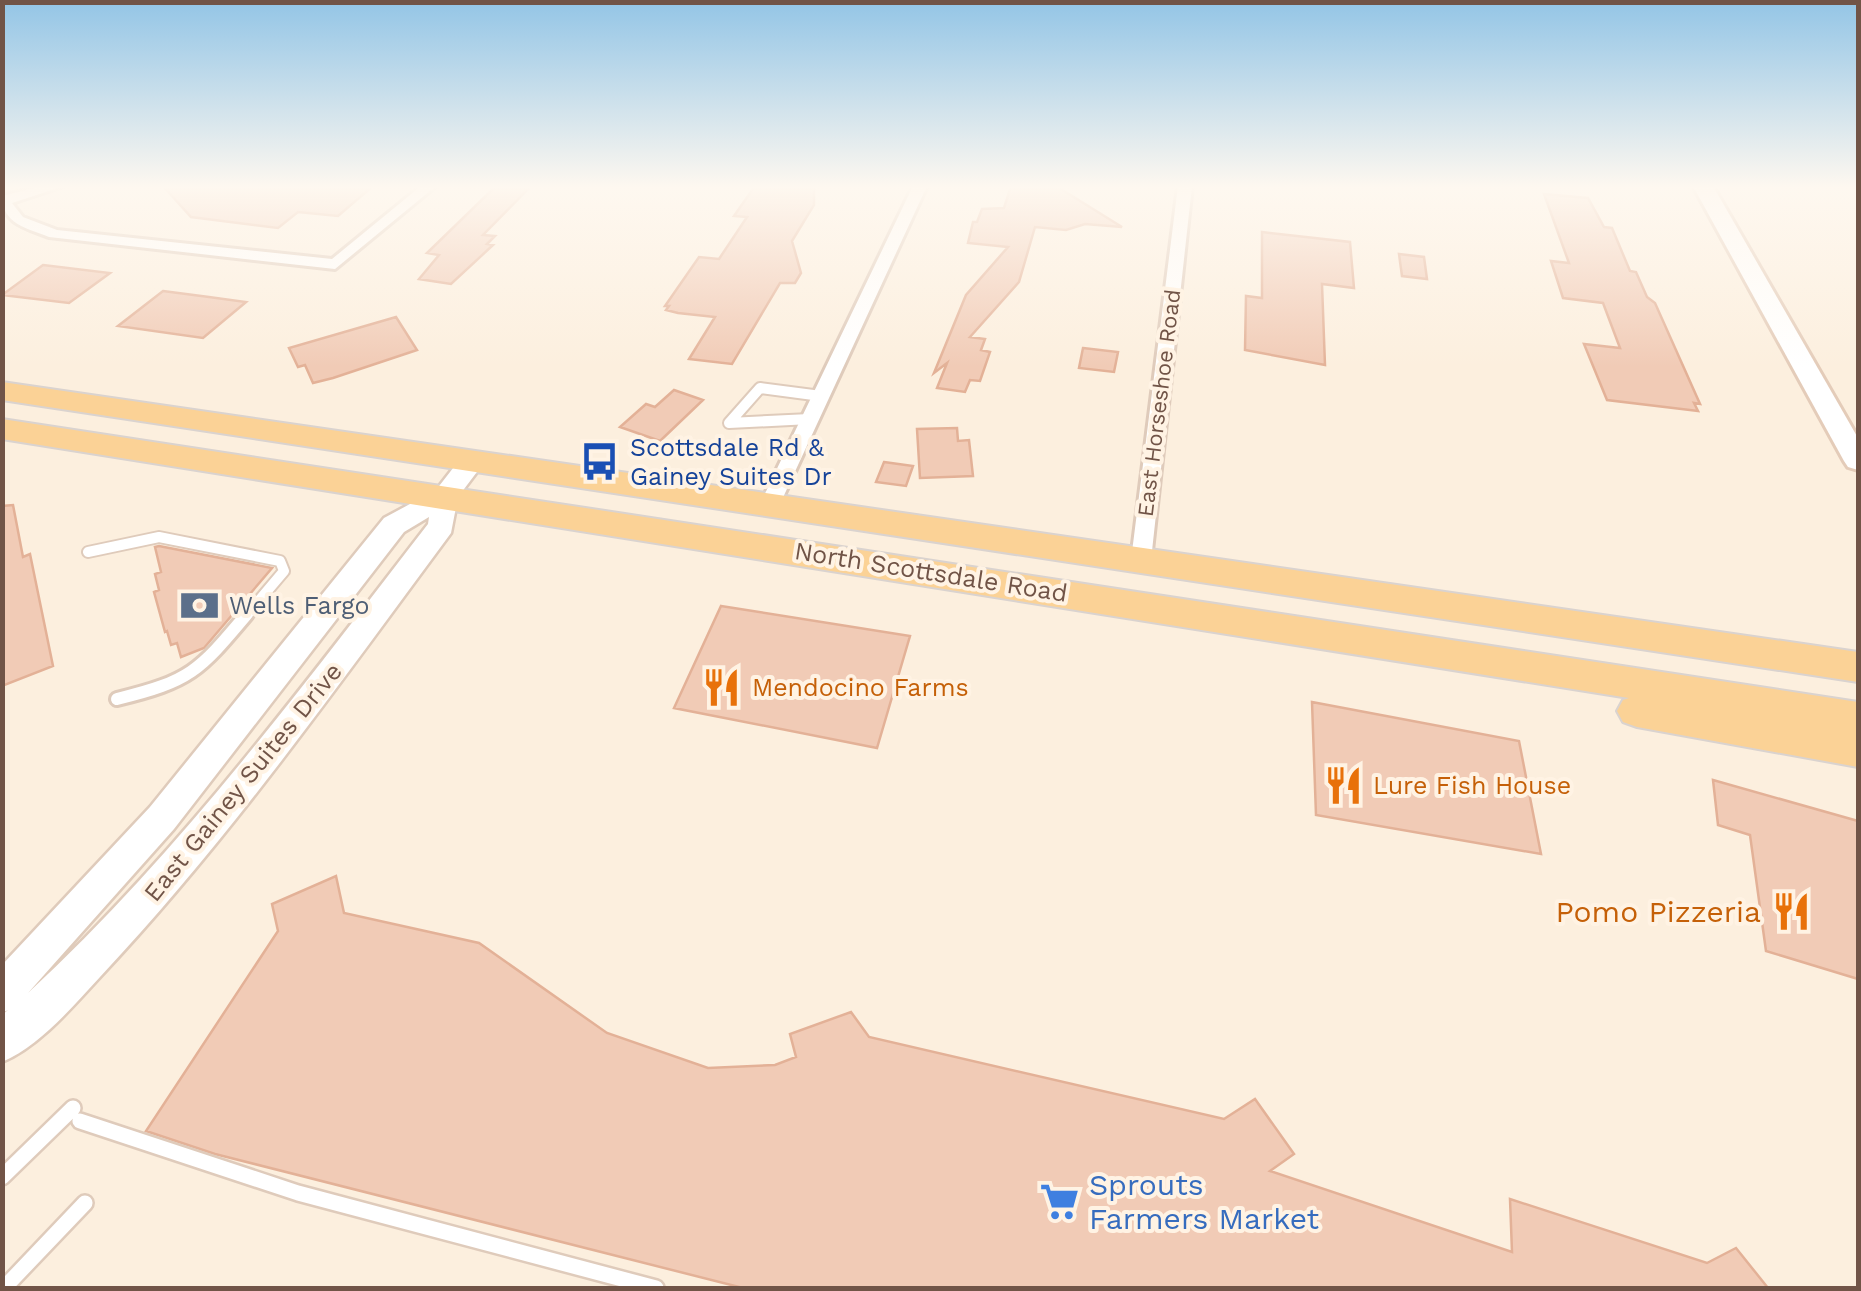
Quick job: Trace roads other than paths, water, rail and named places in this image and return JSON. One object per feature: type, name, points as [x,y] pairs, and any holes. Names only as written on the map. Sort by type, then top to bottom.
[{"type":"main road","points":[[1738,246],[1858,461]]},
{"type":"main road","name":"North Scottsdale Road","points":[[5,392],[1858,668]]},
{"type":"main road","name":"North Scottsdale Road","points":[[2,429],[1858,718]]},
{"type":"main road","points":[[1115,602],[1136,590],[1166,586],[1283,601],[1409,601]]},
{"type":"main road","points":[[1418,651],[1586,701],[1858,750]]},
{"type":"street","points":[[169,246],[335,264],[356,246]]},
{"type":"street","points":[[770,504],[892,246]]},
{"type":"street","name":"East Horseshoe Road","points":[[1141,560],[1178,246]]},
{"type":"street","name":"East Gainey Suites Drive","points":[[2,994],[162,818],[394,525],[445,496],[473,460]]},
{"type":"street","name":"East Gainey Suites Drive","points":[[2,1042],[88,966],[165,880],[324,681],[441,526],[445,496]]},
{"type":"lane","points":[[810,419],[729,422],[760,388],[821,396]]},
{"type":"lane","points":[[88,552],[160,537],[273,558],[280,561],[284,571],[206,662],[172,686],[117,700]]},
{"type":"lane","points":[[2,1177],[76,1114],[298,1194],[656,1288]]},
{"type":"lane","points":[[4,1288],[85,1203]]},
{"type":"place","name":"Scottsdale Rd & Gainey Suites Dr","points":[[600,461]]},
{"type":"place","name":"Wells Fargo","points":[[199,605]]},
{"type":"place","name":"Mendocino Farms","points":[[722,687]]},
{"type":"place","name":"Lure Fish House","points":[[1343,785]]},
{"type":"place","name":"Pomo Pizzeria","points":[[1791,911]]},
{"type":"place","name":"Sprouts Farmers Market","points":[[1059,1201]]}]
